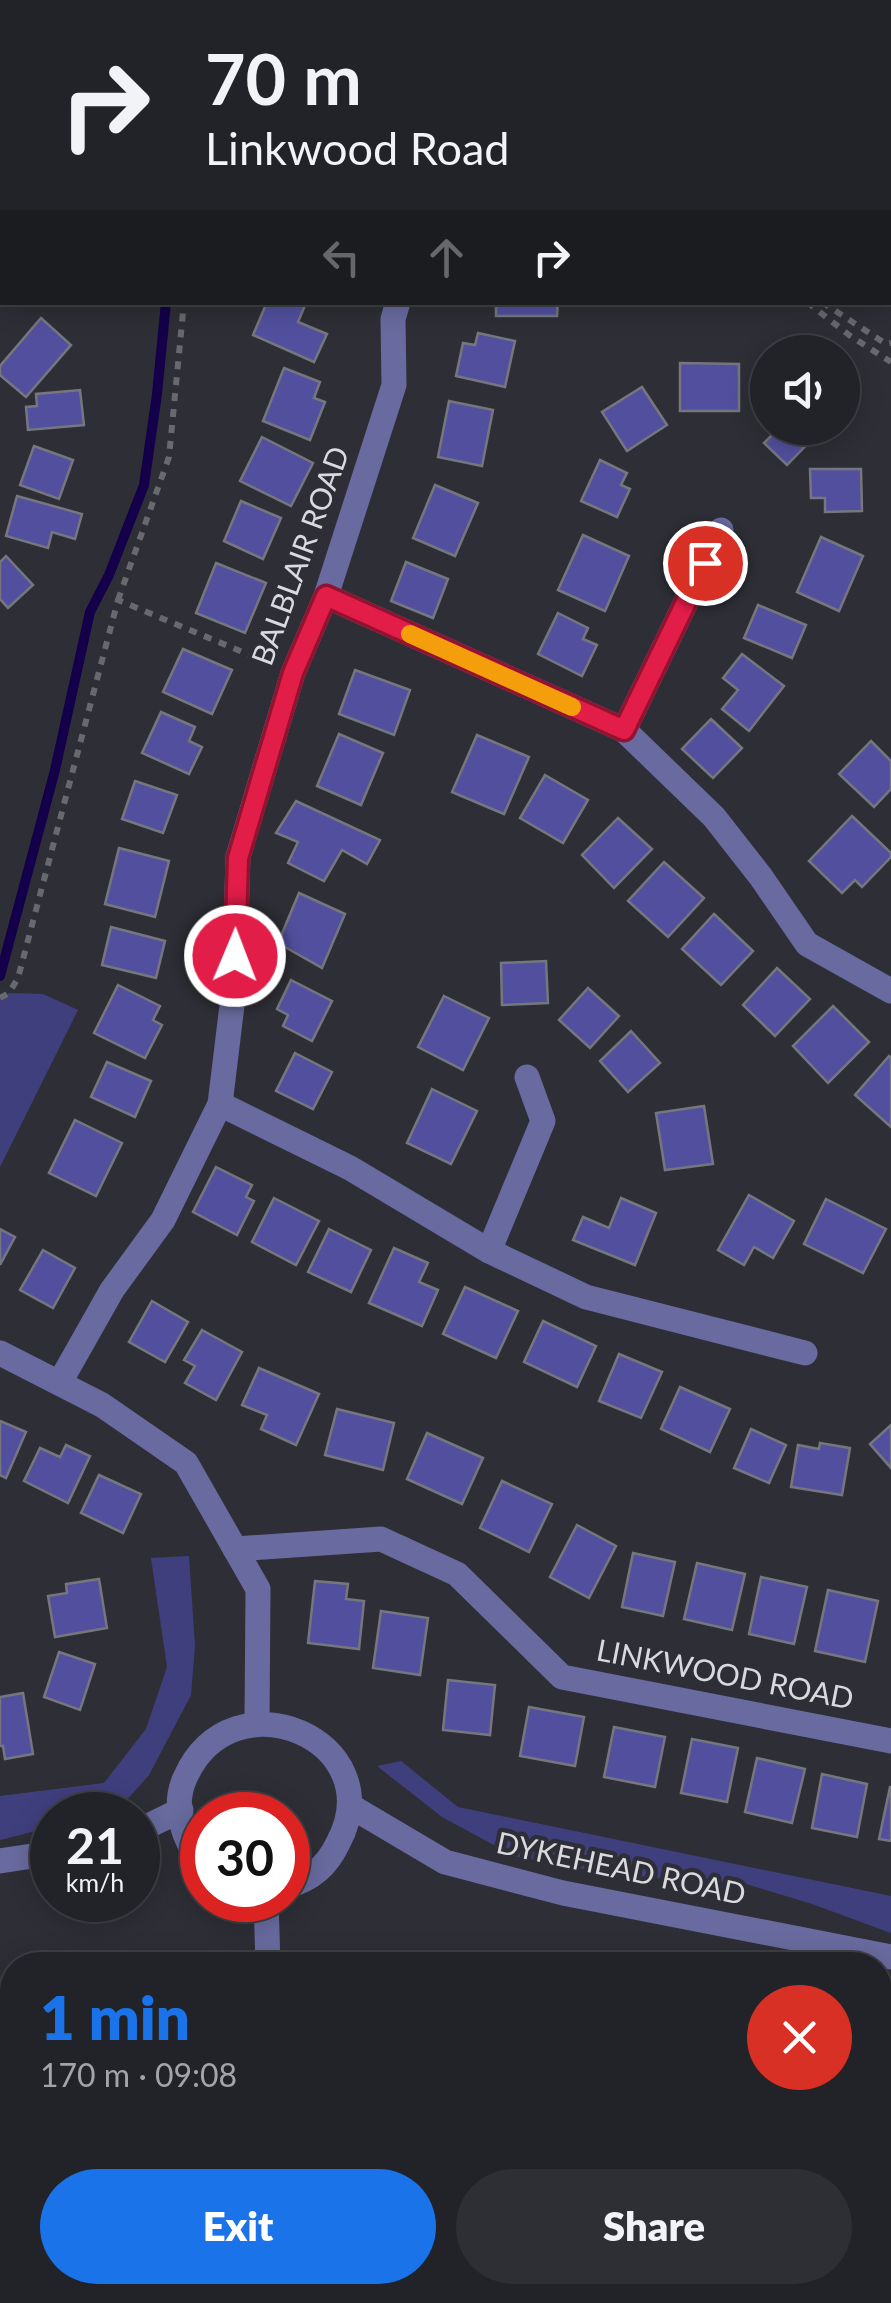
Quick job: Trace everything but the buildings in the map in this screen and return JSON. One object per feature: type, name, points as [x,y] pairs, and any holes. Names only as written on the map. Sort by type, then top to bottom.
[{"type":"street","name":"BALBLAIR ROAD","points":[[60,1382],[112,1290],[164,1220],[220,1104],[234,990],[238,858],[293,673],[326,596],[394,385],[397,305]]},
{"type":"street","points":[[624,730],[721,530]]},
{"type":"street","points":[[326,596],[624,730],[714,817],[762,877],[807,944],[890,988]]},
{"type":"street","points":[[489,1251],[544,1121],[527,1077]]},
{"type":"street","points":[[220,1104],[350,1168],[489,1251],[586,1297],[805,1354]]},
{"type":"street","points":[[0,1353],[102,1405],[186,1463],[258,1589],[257,1722]]},
{"type":"street","name":"LINKWOOD ROAD","points":[[235,1549],[381,1539],[456,1574],[562,1677],[891,1741]]},
{"type":"street","points":[[182,1792],[195,1756],[214,1739],[237,1727],[257,1722],[296,1728],[321,1744],[340,1768],[352,1807],[343,1834],[323,1868],[310,1876]]},
{"type":"street","name":"DYKEHEAD ROAD","points":[[352,1807],[445,1862],[563,1893],[865,1952]]},
{"type":"street","points":[[0,1862],[30,1857]]},
{"type":"street","points":[[267,1922],[268,1952]]},
{"type":"path","points":[[0,998],[18,978],[118,600],[169,456],[184,305]]},
{"type":"path","points":[[810,305],[891,362]]},
{"type":"path","points":[[827,305],[886,344],[891,343]]},
{"type":"path","points":[[118,600],[293,673]]},
{"type":"shaded area","points":[[9,993],[43,994],[78,1010],[0,1167],[0,998]]},
{"type":"shaded area","points":[[189,1556],[195,1646],[191,1695],[149,1775],[134,1792],[32,1792],[104,1783],[146,1729],[167,1667],[151,1558]]},
{"type":"shaded area","points":[[401,1761],[458,1807],[891,1896],[891,1933],[743,1883],[613,1875],[514,1856],[442,1817],[377,1766]]},
{"type":"shaded area","points":[[30,1792],[30,1832],[0,1840],[0,1796]]},
{"type":"waterway","points":[[0,976],[55,770],[90,612],[109,575],[144,485],[166,305]]},
{"type":"slow traffic","points":[[410,634],[572,707]]},
{"type":"route","points":[[235,956],[238,858],[293,673],[326,596],[624,730],[705,563]]}]
